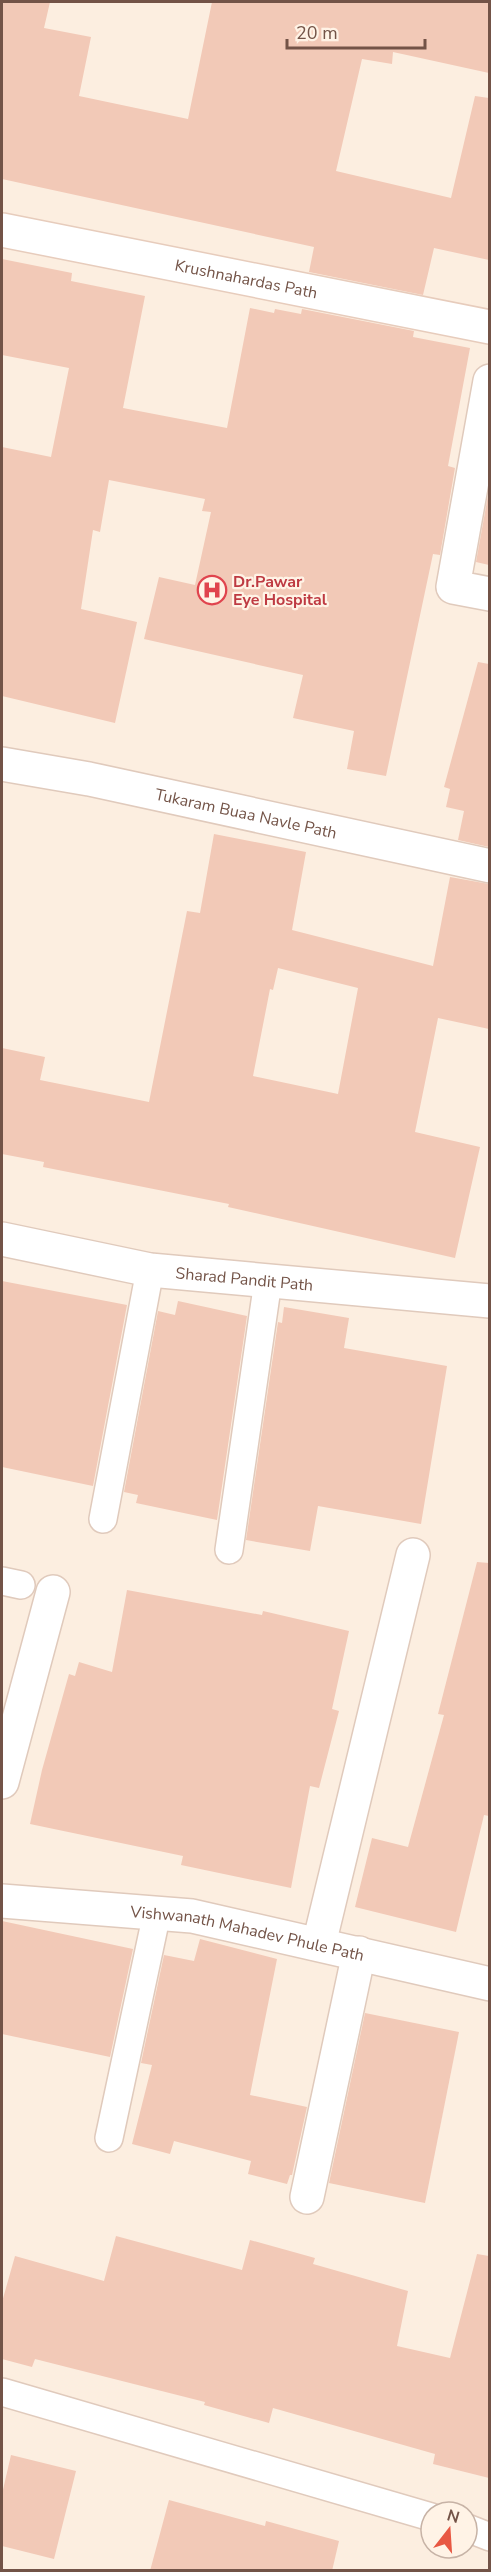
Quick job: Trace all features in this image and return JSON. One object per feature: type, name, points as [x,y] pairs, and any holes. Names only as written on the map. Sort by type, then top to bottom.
[{"type":"street","name":"Krushnahardas Path","points":[[2,230],[489,327]]},
{"type":"street","points":[[489,381],[453,587],[489,594]]},
{"type":"street","name":"Tukaram Buaa Navle Path","points":[[2,764],[89,779],[489,866]]},
{"type":"street","name":"Sharad Pandit Path","points":[[2,1239],[150,1270],[489,1300]]},
{"type":"street","points":[[319,1944],[413,1555]]},
{"type":"street","points":[[2,1782],[53,1592]]},
{"type":"street","name":"Vishwanath Mahadev Phule Path","points":[[2,1901],[192,1916],[489,1984]]},
{"type":"street","points":[[307,2197],[359,1953]]},
{"type":"lane","points":[[103,1519],[150,1270]]},
{"type":"lane","points":[[229,1550],[268,1281]]},
{"type":"lane","points":[[109,2138],[158,1913]]},
{"type":"lane","points":[[2,2392],[419,2514]]},
{"type":"building","points":[[2,2],[50,2],[44,28],[91,37],[79,96],[188,119],[212,2],[489,2],[489,73],[393,52],[392,64],[362,59],[336,171],[451,198],[475,96],[489,98],[489,260],[434,248],[423,295],[309,272],[314,247],[2,179]]},
{"type":"building","points":[[2,259],[72,273],[71,281],[145,296],[123,408],[227,428],[250,308],[274,313],[275,309],[301,314],[302,309],[414,331],[413,337],[470,348],[448,466],[455,468],[440,555],[433,554],[386,776],[347,769],[354,731],[293,718],[303,675],[144,639],[159,577],[195,585],[211,512],[202,511],[205,499],[109,480],[100,532],[93,530],[81,609],[137,622],[115,723],[2,696],[2,447],[51,457],[69,368],[2,355]]},
{"type":"building","points":[[489,490],[489,565],[476,562]]},
{"type":"building","points":[[478,662],[489,664],[489,847],[458,840],[464,811],[446,807],[450,789],[444,787]]},
{"type":"building","points":[[214,834],[306,852],[292,930],[433,966],[450,877],[489,884],[489,1029],[438,1018],[415,1132],[480,1147],[455,1258],[228,1207],[229,1204],[43,1167],[44,1162],[2,1154],[2,1048],[45,1057],[40,1080],[149,1102],[187,911],[200,913]],"holes":[[[278,968],[358,988],[338,1094],[253,1076],[270,989],[273,990]]]},
{"type":"building","points":[[2,1281],[127,1305],[93,1486],[2,1467]]},
{"type":"building","points":[[178,1301],[247,1316],[217,1520],[136,1503],[138,1495],[124,1492],[158,1311],[175,1315]]},
{"type":"building","points":[[284,1307],[349,1318],[344,1348],[447,1366],[421,1524],[318,1506],[310,1551],[246,1540],[278,1322],[282,1323]]},
{"type":"building","points":[[477,1562],[489,1563],[489,1816],[484,1815],[456,1932],[355,1907],[372,1838],[408,1847],[444,1715],[438,1714]]},
{"type":"building","points":[[127,1590],[262,1615],[263,1611],[349,1631],[332,1709],[339,1711],[319,1788],[310,1786],[291,1888],[181,1865],[183,1856],[30,1824],[42,1770],[69,1674],[75,1676],[79,1662],[112,1672]]},
{"type":"building","points":[[2,1921],[133,1949],[110,2057],[2,2034]]},
{"type":"building","points":[[200,1939],[277,1959],[250,2095],[307,2107],[292,2175],[287,2184],[248,2174],[251,2161],[174,2141],[170,2154],[132,2144],[152,2065],[141,2063],[164,1955],[194,1961]]},
{"type":"building","points":[[365,2013],[459,2032],[425,2203],[329,2183]]},
{"type":"building","points":[[116,2236],[242,2270],[250,2240],[315,2258],[313,2264],[408,2291],[397,2346],[450,2358],[477,2254],[489,2256],[489,2478],[433,2464],[435,2454],[273,2408],[269,2423],[204,2405],[205,2402],[35,2359],[32,2367],[2,2359],[2,2302],[15,2256],[104,2281]]},
{"type":"building","points":[[11,2455],[76,2471],[54,2559],[2,2546],[2,2494]]},
{"type":"building","points":[[169,2500],[265,2526],[266,2521],[339,2541],[332,2571],[150,2571]]},
{"type":"place","name":"Dr.Pawar Eye Hospital","points":[[212,590]]}]
